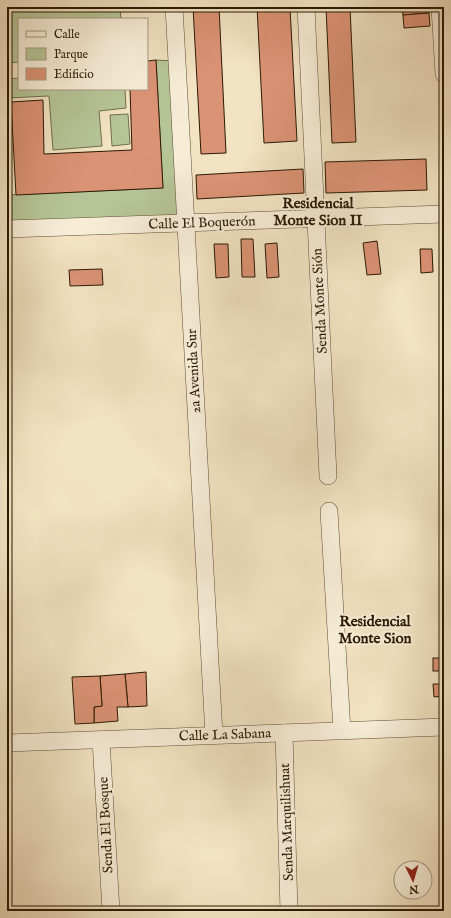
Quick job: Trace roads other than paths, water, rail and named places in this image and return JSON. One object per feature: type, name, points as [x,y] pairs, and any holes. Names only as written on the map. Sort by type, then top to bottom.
[{"type":"street","name":"2a Avenida Sur","points":[[174,7],[214,735]]},
{"type":"street","name":"Senda Monte Sión","points":[[306,7],[328,476]]},
{"type":"street","points":[[440,7],[444,74]]},
{"type":"street","name":"Calle El Boquerón","points":[[7,229],[444,214]]},
{"type":"street","points":[[329,511],[342,731]]},
{"type":"street","name":"Calle La Sabana","points":[[7,743],[444,727]]},
{"type":"street","name":"Senda Marquilishuat","points":[[284,733],[289,911]]},
{"type":"street","name":"Senda El Bosque","points":[[101,740],[110,911]]},
{"type":"district","name":"Residencial Monte Sion II","points":[[318,212]]},
{"type":"district","name":"Residencial Monte Sion","points":[[375,630]]}]
